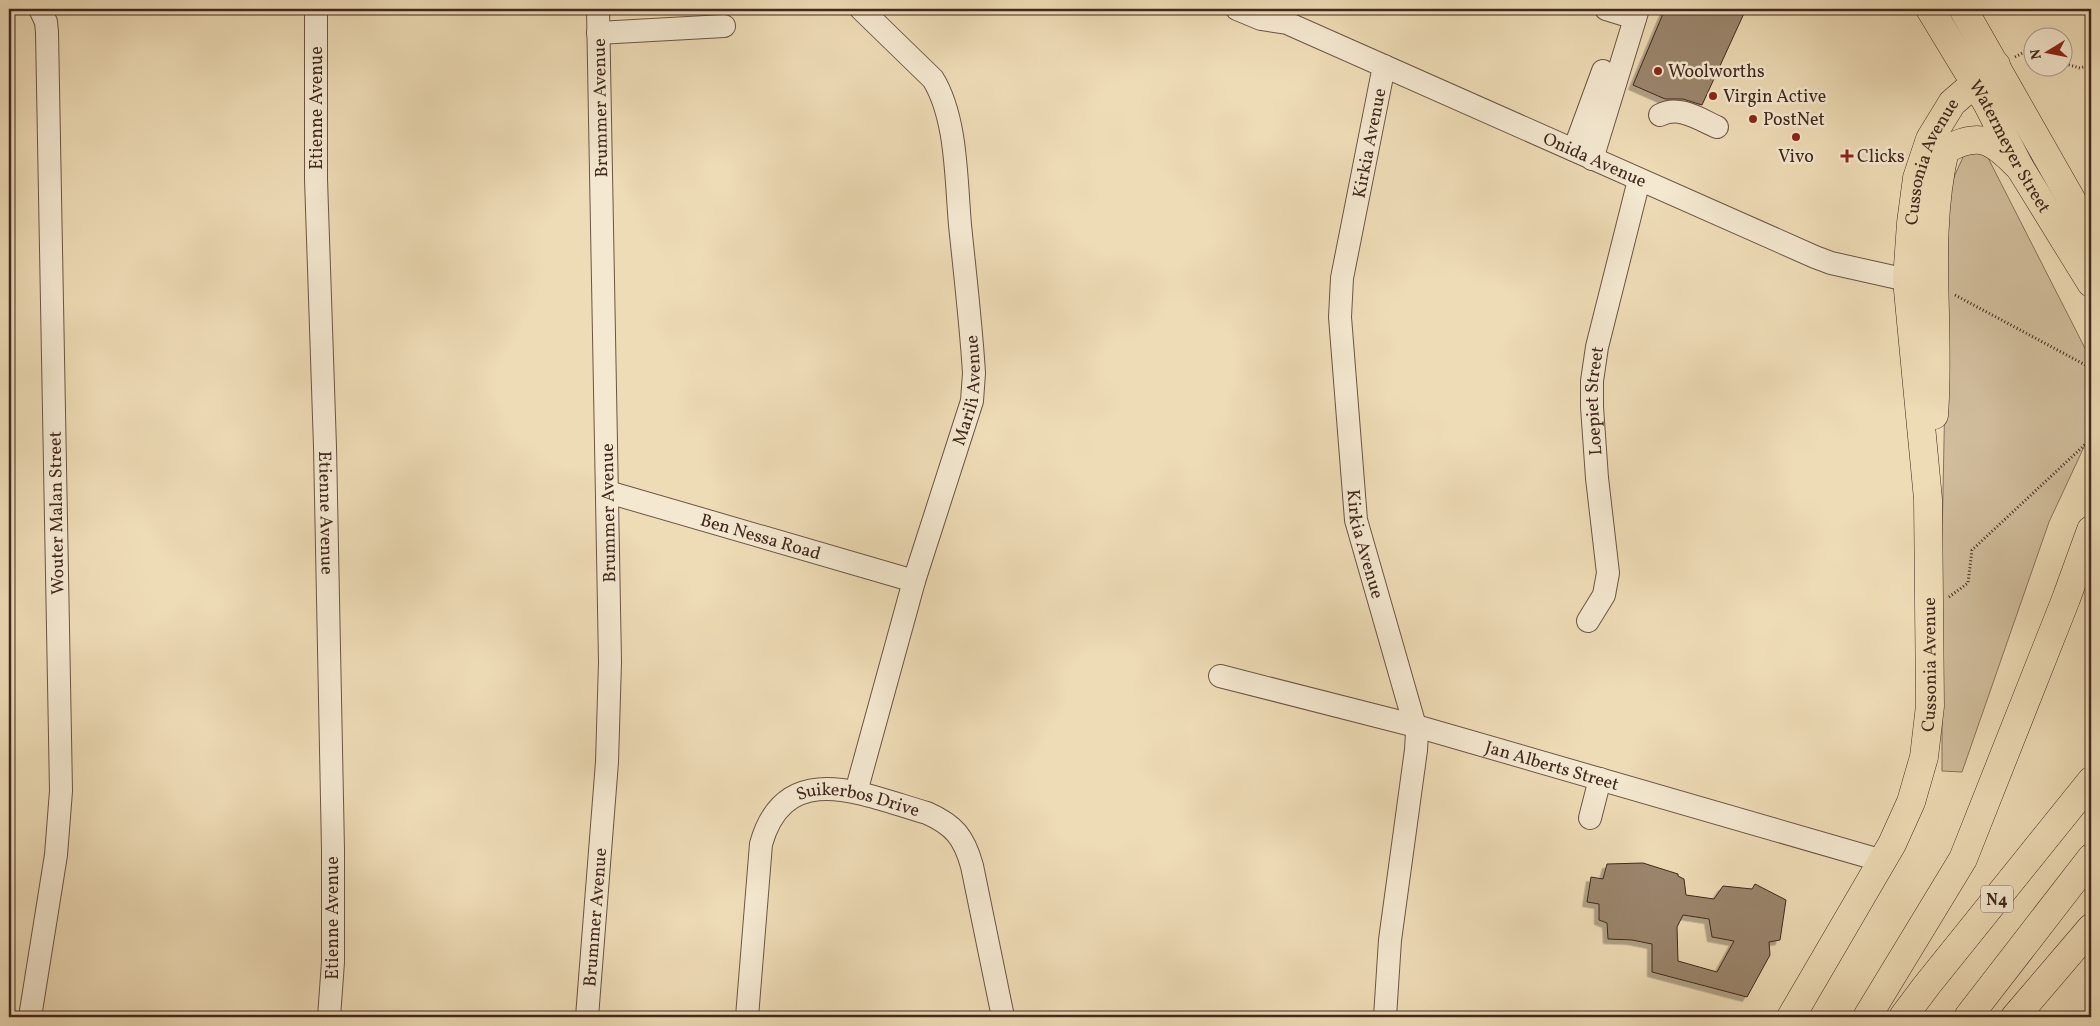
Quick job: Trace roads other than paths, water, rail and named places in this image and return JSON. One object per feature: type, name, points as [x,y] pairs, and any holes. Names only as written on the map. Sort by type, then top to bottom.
[{"type":"main road","name":"Watermeyer Street","points":[[1930,9],[1980,92],[2020,168],[2091,283]]},
{"type":"main road","name":"Watermeyer Street","points":[[1963,9],[2091,234]]},
{"type":"main road","name":"Cussonia Avenue","points":[[1907,280],[1922,257],[1929,192],[1936,166],[1961,127],[1980,92],[2002,75]]},
{"type":"main road","name":"Cussonia Avenue","points":[[1791,1017],[1883,861],[1911,802],[1926,747],[1930,706],[1928,499],[1907,280],[1915,193],[1920,167],[1930,139],[1943,115],[1959,95],[1980,92]]},
{"type":"main road","points":[[1928,499],[1935,397],[1935,201],[1945,150],[1965,140],[1982,140],[2002,149],[2020,168]]},
{"type":"main road","points":[[1867,1017],[1963,859],[2066,599],[2091,530]]},
{"type":"main road","name":"N4","points":[[1903,1017],[2091,781]]},
{"type":"main road","points":[[1968,1017],[2091,858]]},
{"type":"main road","points":[[2015,1017],[2087,931]]},
{"type":"street","name":"Wouter Malan Street","points":[[30,1017],[56,855],[61,791],[47,32],[46,22],[40,9]]},
{"type":"street","name":"Etienne Avenue","points":[[316,9],[316,179],[325,447],[333,850],[333,962],[329,1017]]},
{"type":"street","name":"Brummer Avenue","points":[[587,1017],[609,720],[608,492],[598,9]]},
{"type":"street","name":"Marili Avenue","points":[[856,792],[914,581],[974,394],[974,364],[953,147],[941,92],[922,67],[861,9]]},
{"type":"street","name":"Onida Avenue","points":[[1237,9],[1266,20],[1287,23],[1639,180],[1831,263],[1907,280]]},
{"type":"street","name":"Onida Avenue","points":[[1266,9],[1287,23]]},
{"type":"street","points":[[1583,154],[1607,84],[1625,12]]},
{"type":"street","points":[[598,33],[724,26]]},
{"type":"street","name":"Kirkia Avenue","points":[[1384,66],[1342,278],[1340,299],[1341,338],[1356,520],[1416,726],[1416,750],[1390,940],[1385,1017]]},
{"type":"street","points":[[1660,115],[1671,111],[1679,112],[1717,127]]},
{"type":"street","name":"Loepiet Street","points":[[1588,621],[1604,595],[1608,574],[1597,470],[1592,381],[1597,347],[1639,180]]},
{"type":"street","name":"Ben Nessa Road","points":[[608,492],[914,581]]},
{"type":"street","name":"Jan Alberts Street","points":[[1220,676],[1416,726],[1883,861]]},
{"type":"street","points":[[1590,818],[1600,779]]},
{"type":"street","name":"Suikerbos Drive","points":[[747,1017],[761,844],[766,828],[782,806],[792,798],[802,793],[822,788],[856,792],[927,813],[938,818],[959,835],[967,849],[972,866],[1003,1017]]},
{"type":"place","name":"Woolworths","points":[[1658,71]]},
{"type":"place","name":"Virgin Active","points":[[1713,96]]},
{"type":"place","name":"PostNet","points":[[1753,119]]},
{"type":"place","name":"Vivo","points":[[1796,137]]},
{"type":"place","name":"Clicks","points":[[1847,156]]}]
